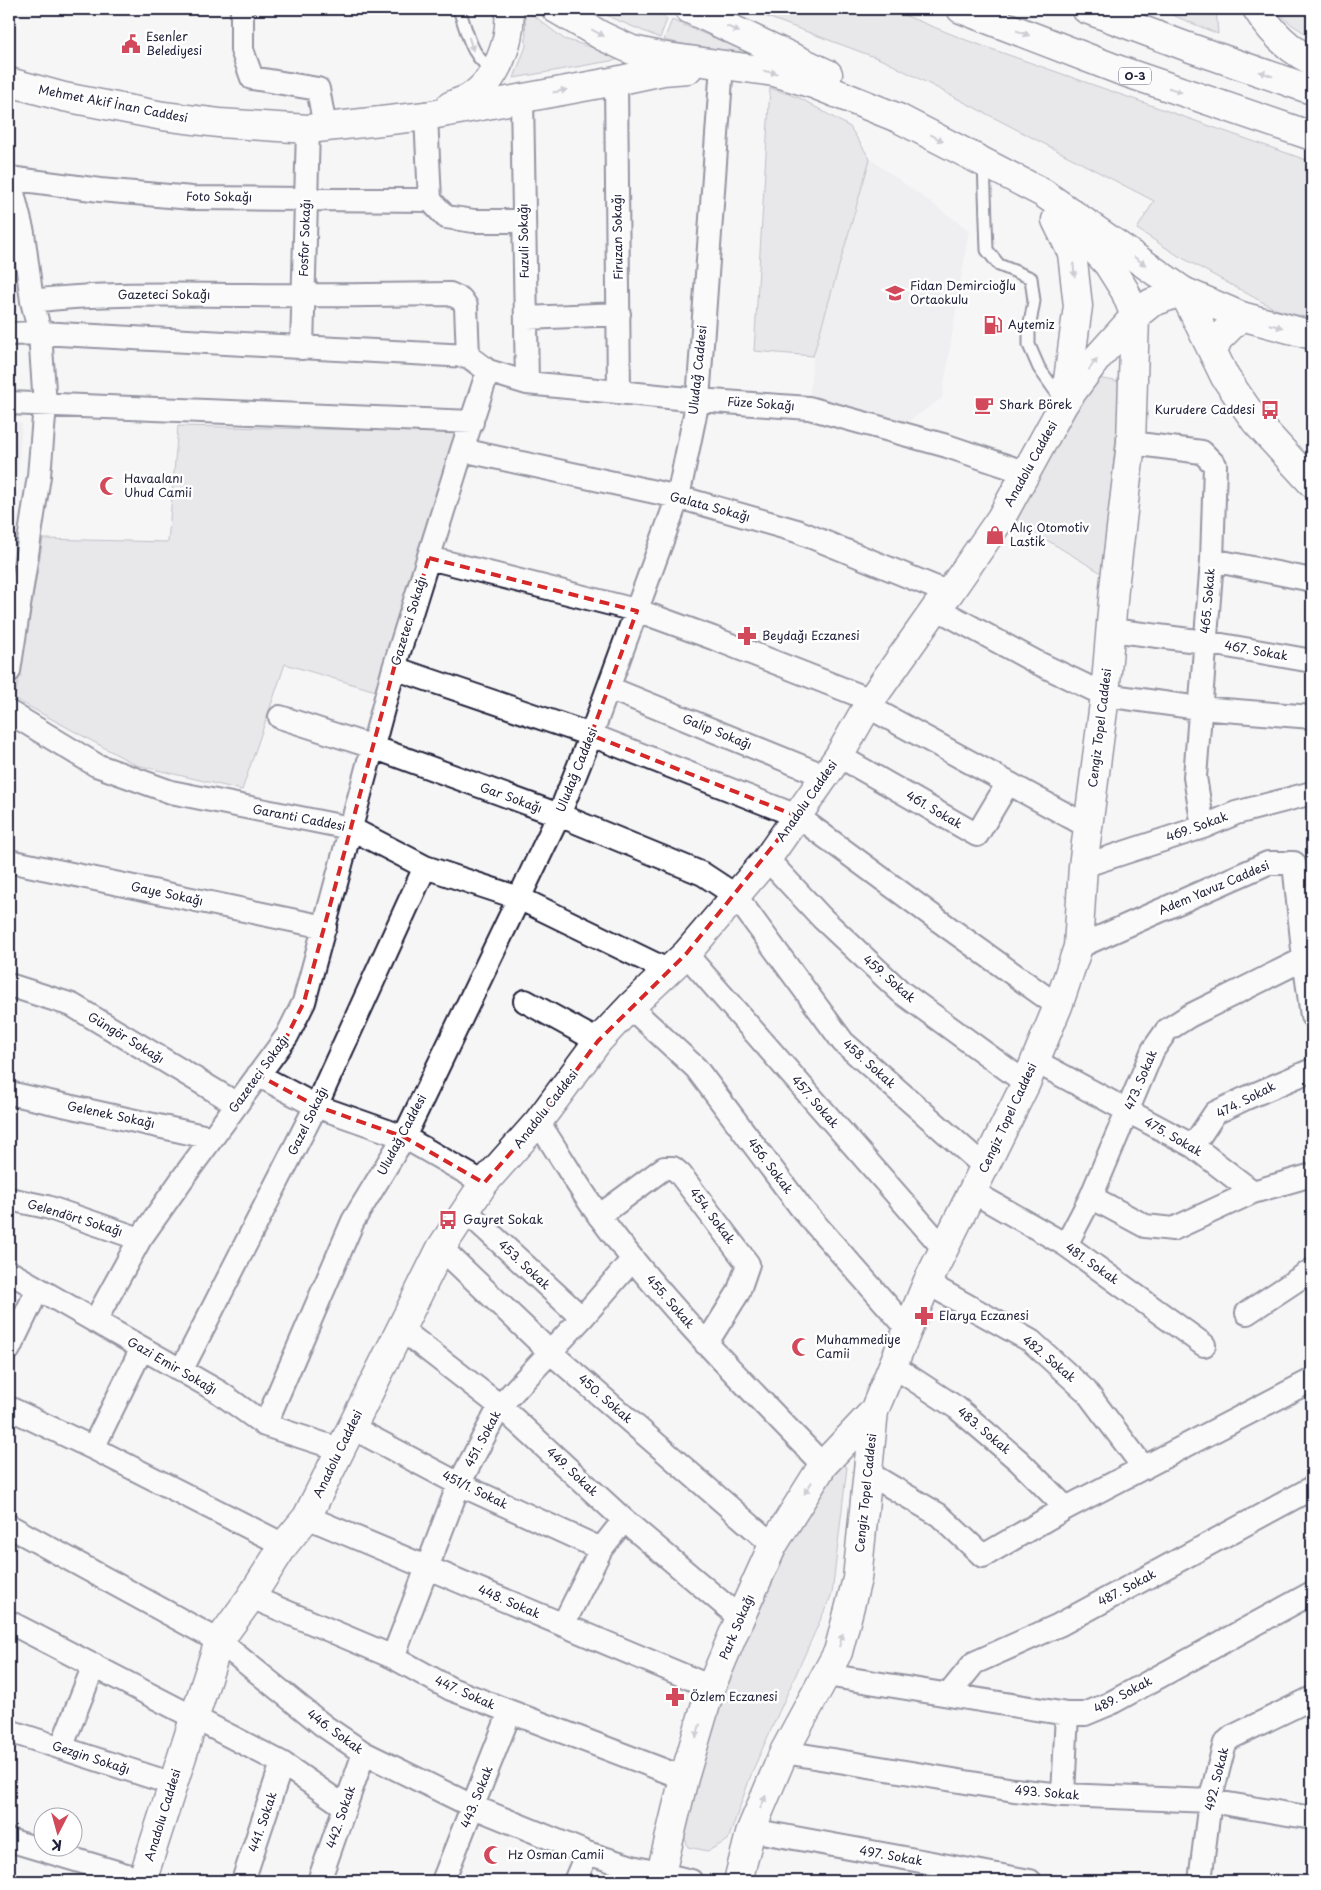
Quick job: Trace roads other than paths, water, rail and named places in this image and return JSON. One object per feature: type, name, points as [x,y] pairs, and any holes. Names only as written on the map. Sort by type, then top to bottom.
[{"type":"main road","points":[[426,116],[469,98],[485,83],[495,70],[506,42],[510,21],[509,9]]},
{"type":"main road","points":[[556,9],[602,36],[632,50],[660,56],[774,72],[807,82],[898,118],[1043,193],[1183,291],[1241,316],[1312,335]]},
{"type":"main road","points":[[689,9],[859,88],[898,118]]},
{"type":"main road","name":"O-3","points":[[961,9],[1119,70],[1312,136]]},
{"type":"main road","points":[[1086,9],[1312,90]]},
{"type":"main road","points":[[1257,9],[1268,26],[1284,43],[1312,61]]},
{"type":"main road","points":[[426,116],[616,82],[663,71],[722,65]]},
{"type":"main road","name":"Mehmet Akif İnan Caddesi","points":[[9,82],[64,97],[163,116],[219,123],[317,128],[426,116]]},
{"type":"main road","points":[[1043,193],[1108,264],[1125,291],[1135,316]]},
{"type":"main road","points":[[1043,193],[1072,253],[1078,306],[1064,403]]},
{"type":"main road","points":[[1064,403],[1098,357],[1135,316],[1151,304],[1183,291]]},
{"type":"main road","points":[[1183,291],[1225,377],[1256,422],[1312,484]]},
{"type":"main road","name":"Cengiz Topel Caddesi","points":[[738,1881],[751,1830],[784,1752],[838,1652],[857,1579],[874,1411],[927,1283],[986,1168],[1031,1072],[1058,1006],[1078,947],[1083,866],[1105,696],[1114,588],[1131,443],[1135,316]]},
{"type":"main road","points":[[1213,351],[1218,339],[1241,316]]},
{"type":"main road","name":"Anadolu Caddesi","points":[[142,1881],[218,1641],[251,1597],[284,1545],[307,1517],[442,1248],[484,1183],[538,1122],[598,1041],[630,1007],[678,963],[767,859],[832,766],[869,703],[1001,518],[1064,403]]},
{"type":"main road","name":"Park Sokağı","points":[[661,1873],[684,1778],[711,1687],[773,1545],[823,1465],[874,1411]]},
{"type":"street","name":"Fosfor Sokağı","points":[[242,9],[242,50],[252,78],[318,89],[317,128],[307,198],[302,348]]},
{"type":"street","name":"Uludağ Caddesi","points":[[265,1425],[353,1221],[404,1137],[559,815],[609,688],[678,497],[698,400],[722,65]]},
{"type":"street","name":"Firuzan Sokağı","points":[[616,82],[620,392]]},
{"type":"street","name":"Fuzuli Sokağı","points":[[522,98],[527,383]]},
{"type":"street","points":[[426,116],[430,200],[446,217],[474,221],[524,221]]},
{"type":"street","points":[[9,177],[23,233],[32,301],[40,333],[45,405],[39,476],[9,671]]},
{"type":"street","name":"Foto Sokağı","points":[[9,177],[100,190],[192,198],[430,200]]},
{"type":"street","name":"Gazeteci Sokağı","points":[[32,301],[64,297],[139,294],[303,296],[450,294],[461,299],[466,306],[468,356]]},
{"type":"street","points":[[526,318],[618,314]]},
{"type":"street","points":[[9,334],[40,333],[468,356],[488,371]]},
{"type":"street","name":"Füze Sokağı","points":[[488,371],[527,383],[698,400],[810,408],[947,446],[1027,473]]},
{"type":"street","name":"Gazeteci Sokağı","points":[[94,1321],[140,1239],[287,1036],[304,1002],[394,668],[488,371]]},
{"type":"street","points":[[9,403],[472,422]]},
{"type":"street","name":"465. Sokak","points":[[1131,443],[1202,452],[1215,465],[1212,560],[1195,777],[1203,827]]},
{"type":"street","name":"Galata Sokağı","points":[[462,450],[678,497],[796,530],[942,601],[1036,662],[1105,696],[1199,708],[1312,717]]},
{"type":"street","points":[[429,558],[637,611],[713,638],[869,703],[1089,827]]},
{"type":"street","points":[[1212,560],[1312,580]]},
{"type":"street","name":"467. Sokak","points":[[1111,630],[1205,642],[1312,660]]},
{"type":"street","points":[[394,668],[591,735],[797,816],[948,928],[1058,1006]]},
{"type":"street","name":"Galip Sokağı","points":[[609,688],[832,766]]},
{"type":"street","name":"Garanti Caddesi","points":[[9,712],[96,765],[171,792],[350,828],[425,867],[519,898],[678,963]]},
{"type":"street","name":"Gar Sokağı","points":[[280,717],[373,747],[559,815],[703,874],[735,895]]},
{"type":"street","name":"461. Sokak","points":[[832,766],[977,835],[1008,783]]},
{"type":"street","name":"469. Sokak","points":[[1083,866],[1203,827],[1236,813],[1312,793]]},
{"type":"street","name":"459. Sokak","points":[[767,859],[822,918],[901,992],[1031,1072]]},
{"type":"street","name":"Gaye Sokağı","points":[[9,861],[325,927]]},
{"type":"street","name":"Adem Yavuz Caddesi","points":[[1078,947],[1268,863],[1294,863],[1312,1016]]},
{"type":"street","name":"Gazel Sokağı","points":[[182,1371],[316,1106],[425,867]]},
{"type":"street","name":"458. Sokak","points":[[735,895],[843,1042],[986,1168]]},
{"type":"street","name":"473. Sokak","points":[[1066,1245],[1091,1197],[1153,1050],[1167,1030],[1189,1016],[1304,959]]},
{"type":"street","name":"457. Sokak","points":[[678,963],[945,1250]]},
{"type":"street","name":"Güngör Sokağı","points":[[9,985],[72,1006],[237,1104]]},
{"type":"street","points":[[525,1001],[598,1041]]},
{"type":"street","name":"456. Sokak","points":[[630,1007],[696,1068],[802,1208],[908,1329]]},
{"type":"street","name":"474. Sokak","points":[[1193,1146],[1215,1113],[1312,1070]]},
{"type":"street","name":"475. Sokak","points":[[1031,1072],[1128,1112],[1193,1146],[1254,1192]]},
{"type":"street","points":[[258,1075],[316,1106],[404,1137],[484,1183]]},
{"type":"street","name":"Gelenek Sokağı","points":[[9,1093],[212,1138]]},
{"type":"street","name":"455. Sokak","points":[[538,1122],[600,1216],[633,1259],[706,1344],[823,1465]]},
{"type":"street","name":"454. Sokak","points":[[600,1216],[664,1168],[673,1168],[680,1174],[748,1264],[738,1293],[706,1344]]},
{"type":"street","points":[[1091,1197],[1146,1226],[1173,1229],[1254,1192],[1312,1175]]},
{"type":"street","name":"481. Sokak","points":[[973,1192],[1066,1245],[1204,1345]]},
{"type":"street","name":"Gelendört Sokağı","points":[[9,1199],[47,1207],[140,1239]]},
{"type":"street","name":"453. Sokak","points":[[466,1211],[582,1318]]},
{"type":"street","name":"450. Sokak","points":[[442,1248],[550,1352],[773,1545]]},
{"type":"street","name":"451. Sokak","points":[[393,1657],[459,1484],[500,1406],[582,1318],[633,1259]]},
{"type":"street","points":[[1247,1313],[1312,1270]]},
{"type":"street","name":"Gazi Emir Sokağı","points":[[9,1272],[219,1392],[265,1425],[345,1438]]},
{"type":"street","name":"482. Sokak","points":[[927,1283],[1031,1341],[1086,1391],[1144,1468]]},
{"type":"street","points":[[9,1349],[38,1289]]},
{"type":"street","name":"449. Sokak","points":[[401,1329],[500,1406],[624,1520],[740,1618]]},
{"type":"street","points":[[93,1448],[142,1348]]},
{"type":"street","name":"483. Sokak","points":[[893,1366],[957,1408],[1019,1461],[1066,1508]]},
{"type":"street","points":[[868,1473],[939,1516],[983,1556],[1066,1508],[1312,1380]]},
{"type":"street","points":[[9,1408],[93,1448],[284,1545]]},
{"type":"street","name":"451/1. Sokak","points":[[345,1438],[459,1484],[601,1550]]},
{"type":"street","name":"487. Sokak","points":[[949,1694],[974,1663],[1059,1625],[1312,1488]]},
{"type":"street","name":"448. Sokak","points":[[307,1517],[711,1687]]},
{"type":"street","points":[[562,1625],[601,1550],[624,1520]]},
{"type":"street","name":"446. Sokak","points":[[9,1526],[218,1641],[324,1726],[364,1753],[474,1807],[587,1853],[630,1874],[661,1873],[691,1881]]},
{"type":"street","name":"489. Sokak","points":[[826,1675],[1067,1714],[1085,1714],[1109,1704],[1312,1593]]},
{"type":"street","name":"447. Sokak","points":[[251,1597],[393,1657],[451,1689],[684,1778]]},
{"type":"street","points":[[9,1622],[282,1763],[344,1806]]},
{"type":"street","points":[[62,1748],[94,1665]]},
{"type":"street","name":"492. Sokak","points":[[1200,1881],[1210,1801],[1225,1742],[1312,1698]]},
{"type":"street","name":"443. Sokak","points":[[443,1881],[474,1807],[510,1712]]},
{"type":"street","points":[[1063,1795],[1067,1714]]},
{"type":"street","name":"Gezgin Sokağı","points":[[9,1731],[173,1784]]},
{"type":"street","name":"493. Sokak","points":[[784,1752],[1014,1790],[1063,1795],[1210,1801],[1312,1818]]},
{"type":"street","name":"442. Sokak","points":[[319,1881],[364,1753]]},
{"type":"street","name":"441. Sokak","points":[[243,1881],[282,1763]]},
{"type":"street","name":"497. Sokak","points":[[751,1830],[1030,1881]]},
{"type":"street","points":[[10,1845],[142,1881]]},
{"type":"street","points":[[575,1881],[587,1853]]},
{"type":"lane","points":[[459,9],[473,52],[487,67],[495,70]]},
{"type":"lane","points":[[984,163],[986,250],[999,265],[1031,278],[1034,301],[1029,329],[1029,345],[1039,368],[1064,403]]},
{"type":"place","name":"Esenler Belediyesi","points":[[131,44]]},
{"type":"place","name":"Fidan Demircioğlu Ortaokulu","points":[[895,293]]},
{"type":"place","name":"Aytemiz","points":[[993,325]]},
{"type":"place","name":"Shark Börek","points":[[984,405]]},
{"type":"place","name":"Kurudere Caddesi","points":[[1270,410]]},
{"type":"place","name":"Havaalanı Uhud Camii","points":[[109,486]]},
{"type":"place","name":"Alıç Otomotiv Lastik","points":[[995,535]]},
{"type":"place","name":"Beydağı Eczanesi","points":[[747,636]]},
{"type":"place","name":"Gayret Sokak","points":[[448,1220]]},
{"type":"place","name":"Elarya Eczanesi","points":[[924,1316]]},
{"type":"place","name":"Muhammediye Camii","points":[[801,1347]]},
{"type":"place","name":"Özlem Eczanesi","points":[[675,1697]]},
{"type":"place","name":"Hz Osman Camii","points":[[493,1855]]}]
